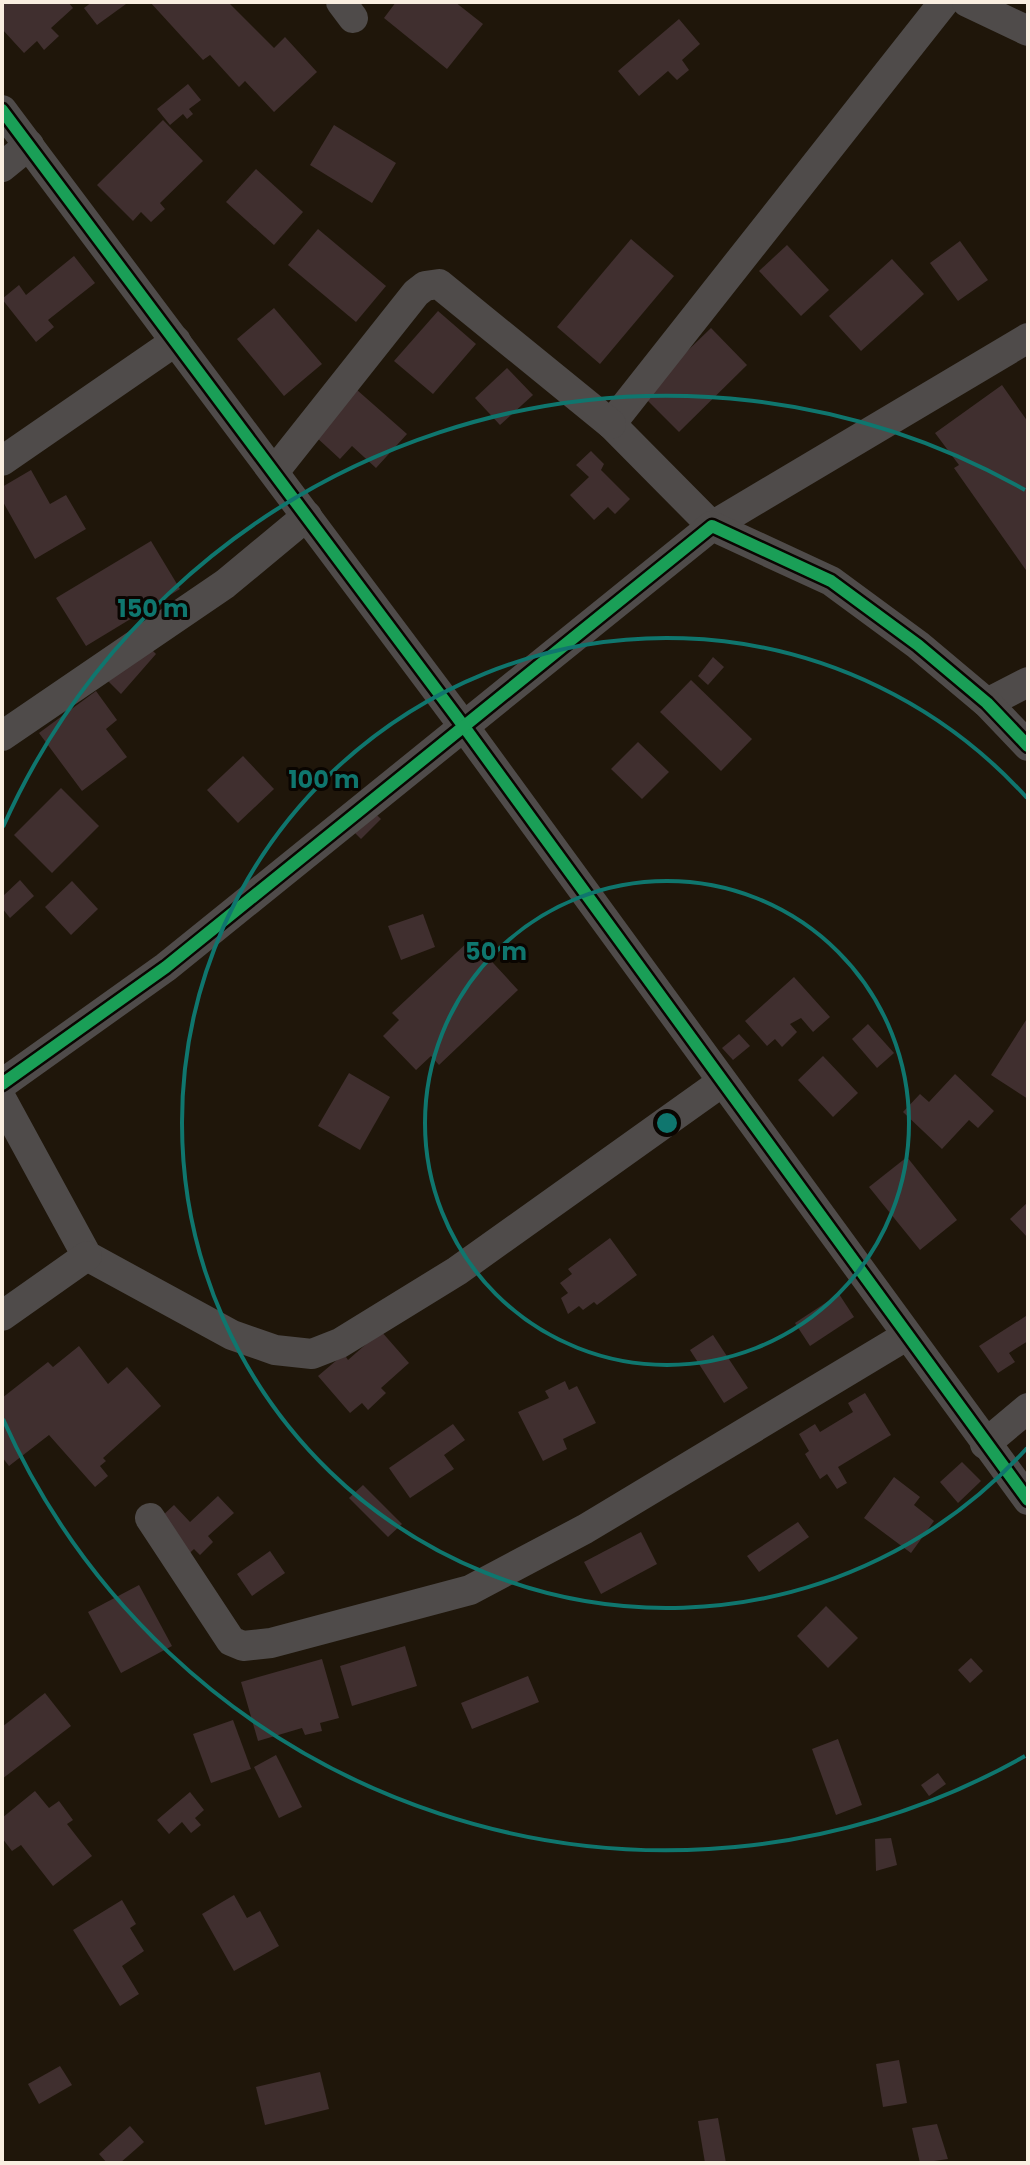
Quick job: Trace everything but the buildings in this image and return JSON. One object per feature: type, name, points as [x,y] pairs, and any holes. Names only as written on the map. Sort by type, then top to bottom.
[{"type":"street","points":[[611,424],[944,2]]},
{"type":"street","points":[[967,2],[1028,31]]},
{"type":"street","points":[[2,110],[465,728],[1028,1500]]},
{"type":"street","points":[[2,167],[29,145]]},
{"type":"street","points":[[274,472],[416,293],[425,286],[439,284],[611,424],[712,526],[831,581],[918,645],[987,703],[1028,746]]},
{"type":"street","points":[[2,1084],[166,967],[712,526],[1028,338]]},
{"type":"street","points":[[2,461],[176,341]]},
{"type":"street","points":[[2,736],[225,584],[307,516]]},
{"type":"street","points":[[987,703],[1028,682]]},
{"type":"street","points":[[2,1100],[87,1256],[232,1335],[275,1350],[312,1354],[340,1343],[457,1271],[722,1082]]},
{"type":"street","points":[[2,1316],[87,1256]]},
{"type":"street","points":[[150,1518],[231,1641],[243,1646],[313,1634],[470,1590],[585,1529],[906,1336]]},
{"type":"street","points":[[985,1444],[1028,1408]]},
{"type":"cycle path","points":[[2,110],[465,728],[1028,1500]]},
{"type":"cycle path","points":[[2,1084],[166,967],[712,526],[831,581],[918,645],[987,703],[1028,746]]}]
